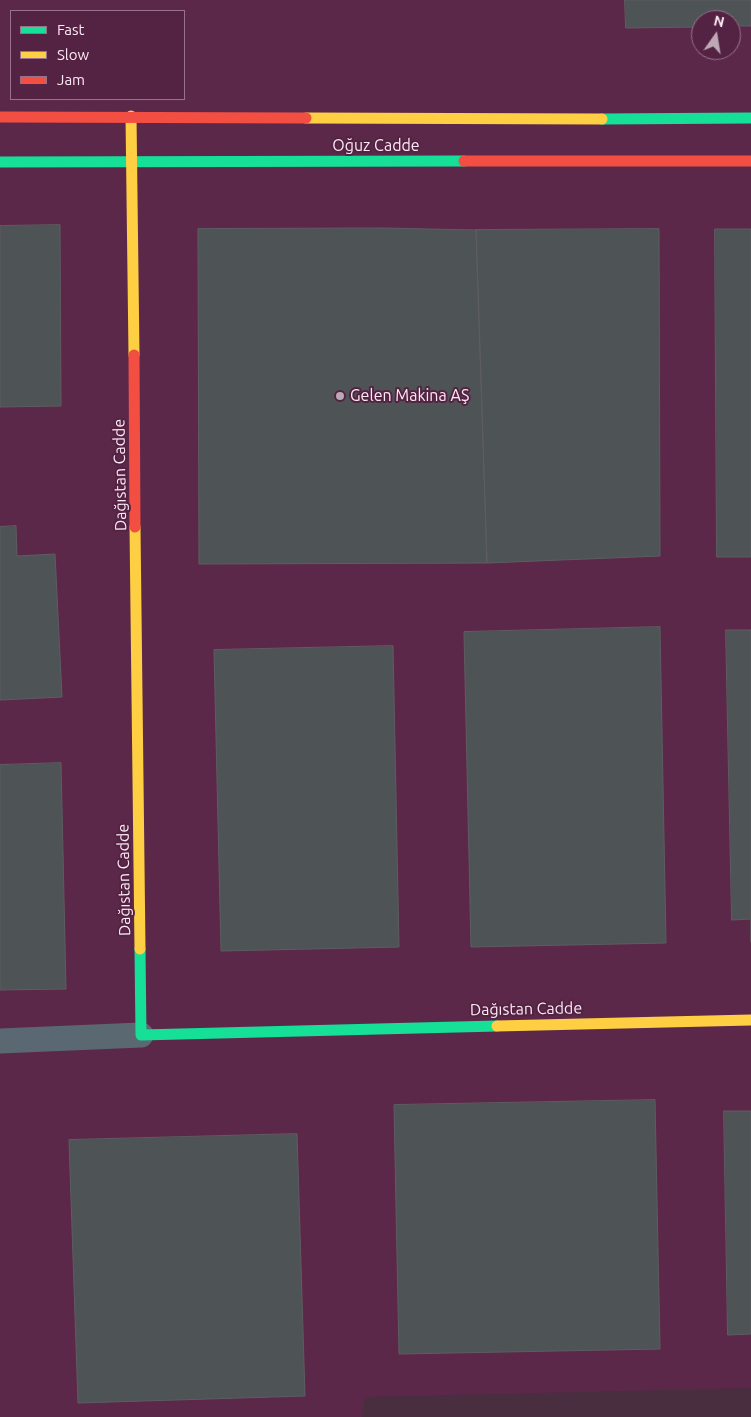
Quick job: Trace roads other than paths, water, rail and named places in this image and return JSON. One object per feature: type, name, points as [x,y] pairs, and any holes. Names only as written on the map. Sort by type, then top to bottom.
[{"type":"street","name":"Oğuz Cadde","points":[[0,117],[131,116],[580,120],[751,118]]},
{"type":"street","name":"Dağıstan Cadde","points":[[131,116],[133,161],[141,1035],[751,1020]]},
{"type":"street","name":"Oğuz Cadde","points":[[0,162],[751,161]]},
{"type":"street","points":[[0,1041],[141,1035]]},
{"type":"place","name":"Gelen Makina AŞ","points":[[340,396]]}]
